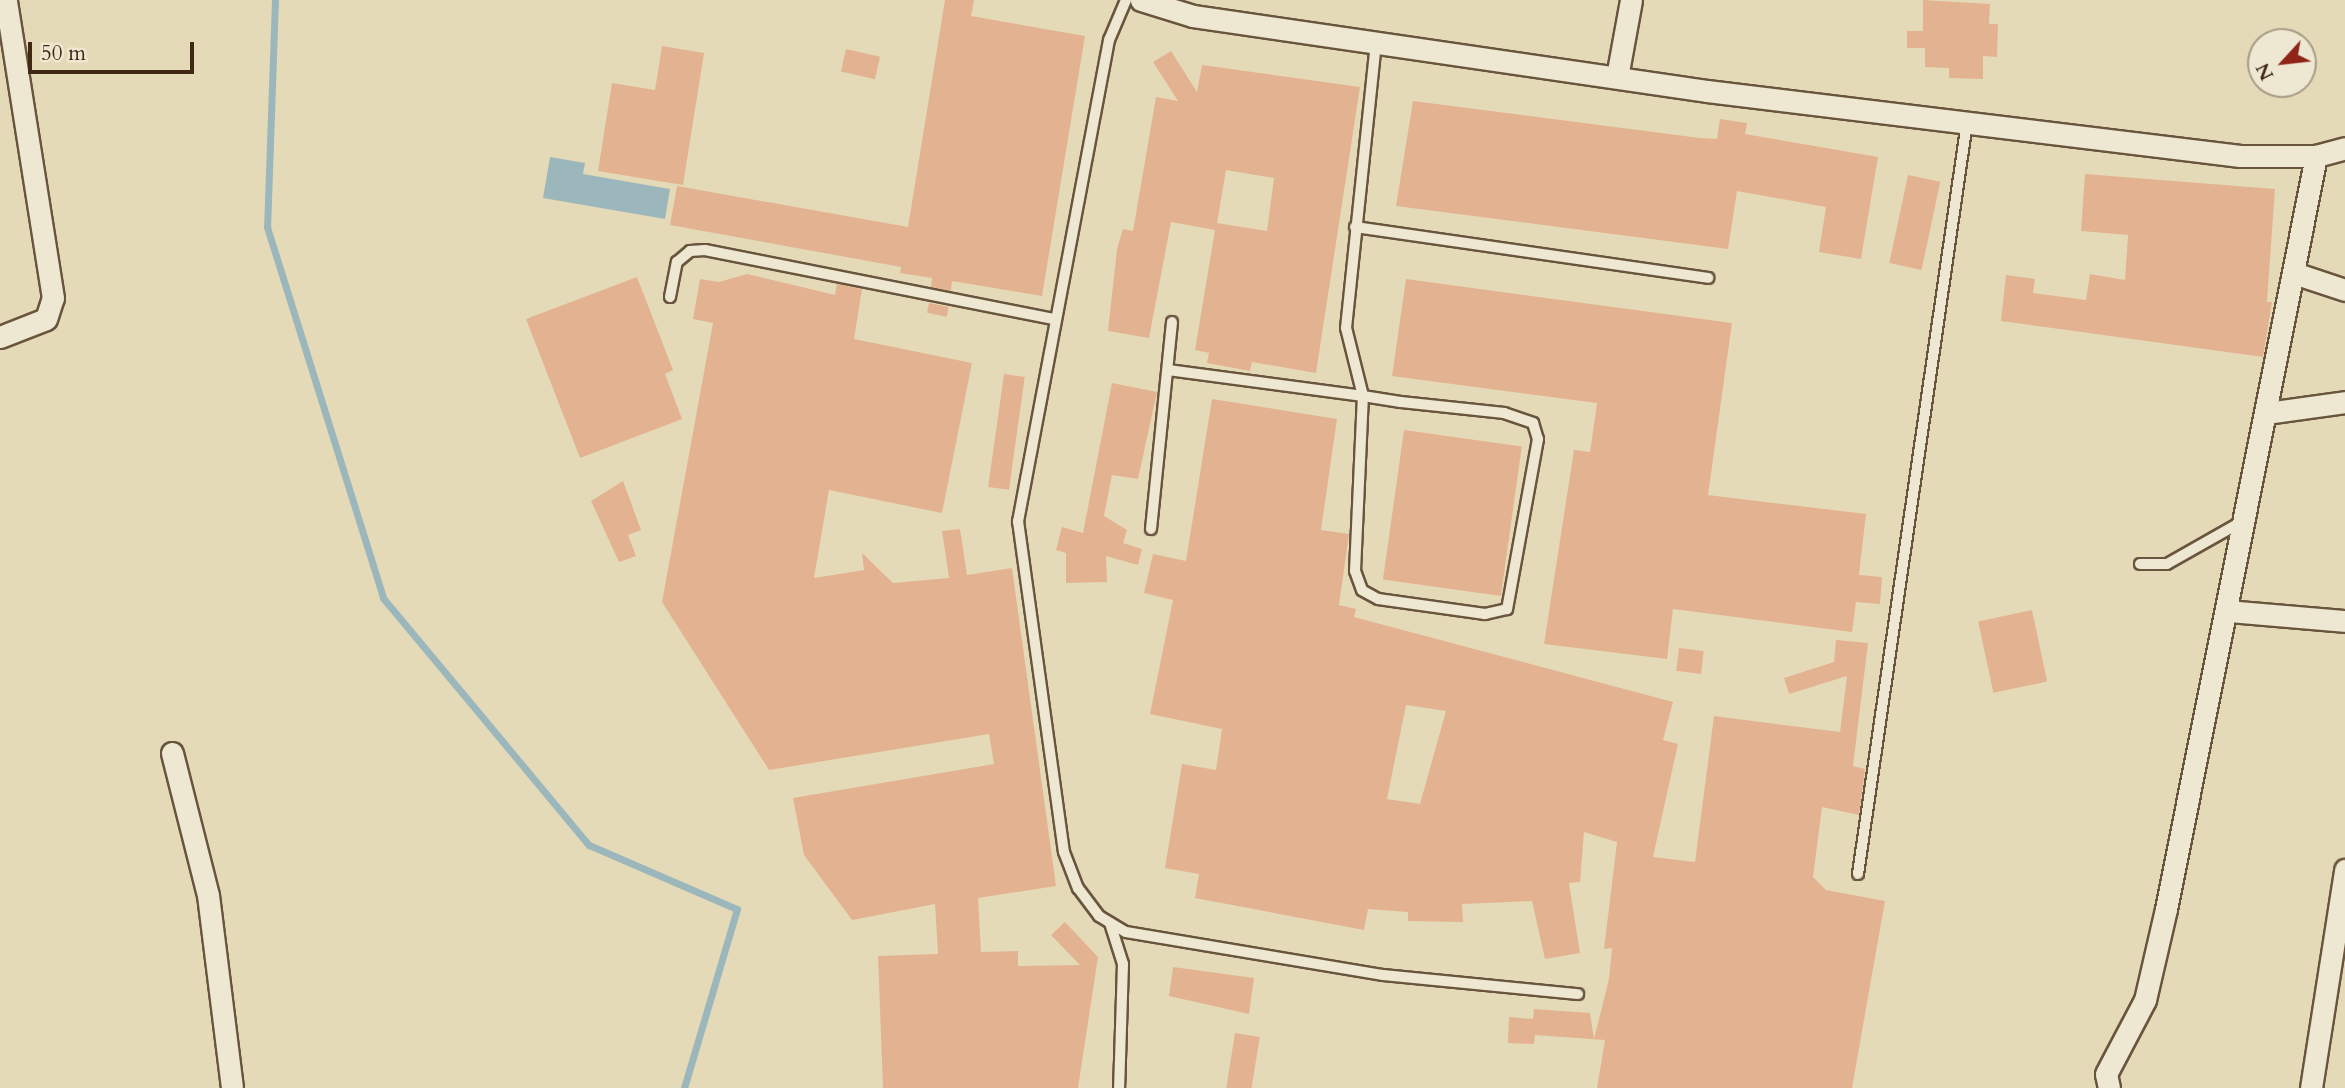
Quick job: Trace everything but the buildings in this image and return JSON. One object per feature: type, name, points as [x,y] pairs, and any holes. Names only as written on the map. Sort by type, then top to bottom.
[{"type":"street","points":[[0,337],[46,318],[53,298],[6,0]]},
{"type":"street","points":[[1141,0],[1193,16],[1376,43],[1617,77],[2240,156],[2316,156],[2345,148]]},
{"type":"street","points":[[1617,77],[1631,0]]},
{"type":"street","points":[[2109,1088],[2106,1074],[2145,1000],[2228,611],[2316,156]]},
{"type":"street","points":[[2294,272],[2345,290]]},
{"type":"street","points":[[2267,413],[2345,402]]},
{"type":"street","points":[[2228,611],[2345,621]]},
{"type":"street","points":[[172,753],[208,895],[232,1088]]},
{"type":"street","points":[[2311,1088],[2345,870]]},
{"type":"lane","points":[[1119,1088],[1123,964],[1110,923],[1078,888],[1064,852],[1018,521],[1052,319],[1110,40],[1126,0]]},
{"type":"lane","points":[[1168,370],[1363,396],[1504,413],[1533,423],[1538,439],[1507,609],[1485,614],[1378,598],[1362,590],[1355,571],[1363,396],[1346,328],[1376,43]]},
{"type":"lane","points":[[1858,874],[1968,122]]},
{"type":"lane","points":[[1355,227],[1708,278]]},
{"type":"lane","points":[[670,297],[677,262],[690,251],[705,250],[1052,319]]},
{"type":"lane","points":[[1151,529],[1172,322]]},
{"type":"lane","points":[[2140,564],[2167,564],[2246,520]]},
{"type":"lane","points":[[1110,923],[1215,950],[1383,975],[1578,994]]},
{"type":"water","points":[[550,157],[585,163],[583,174],[670,189],[665,219],[543,198]]},
{"type":"waterway","points":[[275,0],[267,227],[383,598],[589,845],[737,909],[684,1088]]}]
